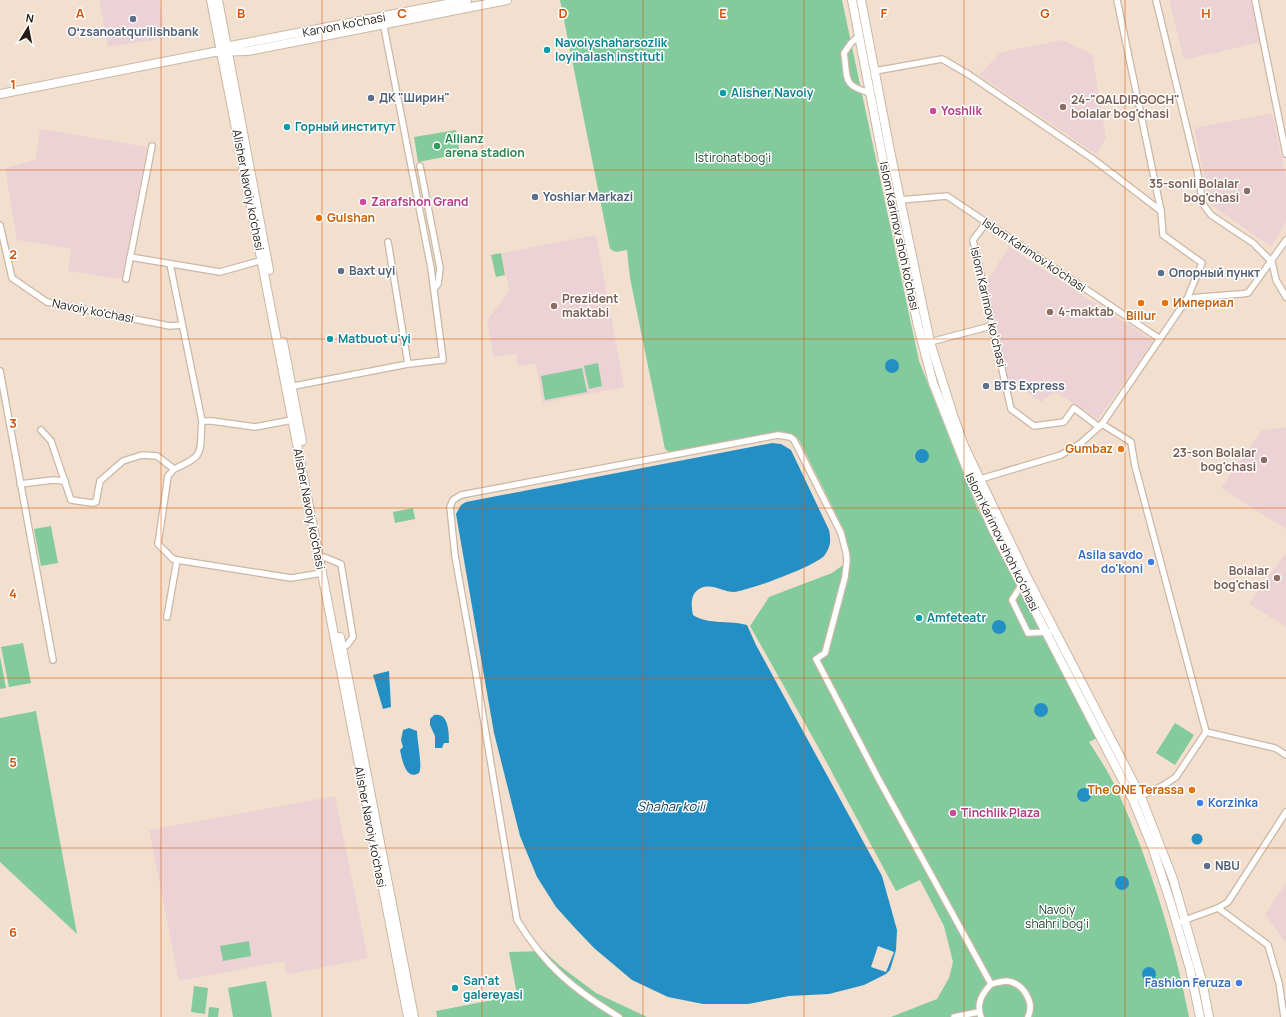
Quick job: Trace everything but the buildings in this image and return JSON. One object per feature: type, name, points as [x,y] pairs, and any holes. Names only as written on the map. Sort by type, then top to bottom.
[{"type":"main road","name":"Alisher Navoiy ko'chasi","points":[[211,0],[264,260],[400,960],[414,1017]]},
{"type":"main road","name":"Alisher Navoiy ko'chasi","points":[[218,0],[222,50]]},
{"type":"main road","name":"Karvon ko'chasi","points":[[0,94],[222,50],[383,21],[467,0]]},
{"type":"main road","points":[[447,5],[507,0]]},
{"type":"main road","name":"Islom Karimov shoh ko'chasi","points":[[852,0],[924,356],[945,416],[1025,580],[1046,632],[1137,798]]},
{"type":"main road","name":"Islom Karimov shoh ko'chasi","points":[[862,0],[900,200],[930,342],[976,480]]},
{"type":"main road","name":"Alisher Navoiy ko'chasi","points":[[289,388],[292,420],[342,646],[346,682]]},
{"type":"main road","name":"Islom Karimov shoh ko'chasi","points":[[1025,580],[1055,631],[1137,798],[1173,879],[1200,1017]]},
{"type":"main road","name":"Islom Karimov shoh ko'chasi","points":[[1181,921],[1202,981],[1209,1017]]},
{"type":"main road","name":"Alisher Navoiy ko'chasi","points":[[400,960],[408,1017]]},
{"type":"street","points":[[976,480],[1061,455],[1081,444],[1101,425],[1187,299],[1202,263],[1163,235],[1161,211],[1117,0]]},
{"type":"street","points":[[1156,0],[1176,78],[1203,204],[1211,215],[1253,243],[1272,262],[1276,280],[1286,297]]},
{"type":"street","points":[[1255,0],[1286,154]]},
{"type":"street","points":[[289,388],[408,364],[443,360],[434,289],[383,21]]},
{"type":"street","points":[[867,31],[851,42],[844,53],[848,83],[853,88],[870,93]]},
{"type":"street","points":[[875,71],[942,58],[1093,159],[1161,211]]},
{"type":"street","points":[[126,279],[152,146]]},
{"type":"street","points":[[420,166],[440,268],[438,284],[434,289]]},
{"type":"street","name":"Islom Karimov ko'chasi","points":[[900,200],[947,196],[1160,339]]},
{"type":"street","name":"Islom Karimov ko‘chasi","points":[[986,223],[973,240],[991,326],[1011,408],[1034,426],[1064,422],[1074,408],[1101,425]]},
{"type":"street","name":"Navoiy ko'chasi","points":[[0,225],[12,278],[46,302],[170,326],[182,326]]},
{"type":"street","points":[[388,242],[408,364]]},
{"type":"street","points":[[1187,299],[1205,296],[1223,296],[1248,293],[1285,244]]},
{"type":"street","points":[[130,258],[220,272],[264,260]]},
{"type":"street","points":[[170,264],[202,421],[199,454],[194,460],[174,469],[168,476],[158,544],[173,559],[291,578],[323,565],[341,564],[353,637],[347,645],[342,646]]},
{"type":"street","points":[[930,342],[991,326]]},
{"type":"street","points":[[0,371],[53,660]]},
{"type":"street","points":[[202,421],[255,427],[292,420]]},
{"type":"street","points":[[1101,425],[1131,442],[1206,732],[1176,777],[1137,798]]},
{"type":"street","points":[[41,430],[51,441],[71,500],[92,503],[96,502],[100,481],[123,461],[142,455],[156,456],[174,469]]},
{"type":"street","points":[[619,1017],[574,988],[549,965],[516,920],[474,662],[455,556],[450,507],[453,500],[461,495],[778,435],[790,437],[794,440],[841,532],[846,552],[847,560],[844,577],[825,653],[816,659],[878,778],[991,984]]},
{"type":"street","points":[[20,484],[53,480],[65,482]]},
{"type":"street","points":[[167,617],[177,560]]},
{"type":"street","points":[[1025,580],[1012,600],[1028,633],[1055,631]]},
{"type":"street","points":[[1206,732],[1275,748],[1286,755]]},
{"type":"street","points":[[1181,921],[1218,908],[1228,902],[1286,812]]},
{"type":"street","points":[[1218,908],[1268,945],[1278,983],[1284,1017]]},
{"type":"street","points":[[954,1017],[980,1014],[981,996],[991,984],[1007,981],[1025,991],[1029,1001],[1028,1017]]},
{"type":"shaded area","name":"Oʻzsanoatqurilishbank","points":[[99,0],[159,0],[166,38],[108,47]]},
{"type":"shaded area","points":[[1169,0],[1251,0],[1260,42],[1184,60]]},
{"type":"shaded area","name":"24-\"QALDIRGOCH\" bolalar bog'chasi","points":[[1062,40],[1092,54],[1106,139],[1096,154],[979,75],[1001,52]]},
{"type":"shaded area","name":"35-sonli Bolalar bog'chasi","points":[[1272,113],[1286,177],[1286,222],[1271,247],[1210,204],[1194,128]]},
{"type":"shaded area","points":[[40,129],[147,147],[122,279],[68,271],[71,249],[17,240],[5,168],[35,160]]},
{"type":"shaded area","name":"Prezident maktabi","points":[[596,235],[624,387],[543,403],[536,363],[518,366],[516,354],[494,357],[487,321],[509,291],[502,253]]},
{"type":"shaded area","name":"4-maktab","points":[[1009,247],[1153,341],[1098,419],[1055,392],[1041,402],[1008,380],[986,282]]},
{"type":"shaded area","name":"23-son Bolalar bog'chasi","points":[[1286,427],[1286,529],[1221,488],[1261,431]]},
{"type":"shaded area","name":"Bolalar bog'chasi","points":[[1286,552],[1286,627],[1249,604]]},
{"type":"shaded area","points":[[335,796],[368,958],[287,975],[284,961],[179,981],[149,830]]},
{"type":"shaded area","points":[[1286,883],[1286,942],[1285,942],[1265,914]]},
{"type":"green space","name":"Istirohat bog'i","points":[[560,0],[842,0],[919,361],[977,508],[1099,737],[1089,742],[1115,785],[1151,874],[1176,959],[1189,1017],[891,1017],[937,999],[949,978],[953,962],[944,926],[920,880],[896,891],[821,752],[750,626],[769,597],[832,573],[850,560],[844,530],[799,440],[794,435],[784,433],[670,453],[665,449],[630,278],[627,250],[616,252],[610,249]]},
{"type":"green space","name":"Allianz arena stadion","points":[[456,130],[460,154],[418,162],[414,137]]},
{"type":"green space","points":[[501,253],[505,275],[496,277],[491,255]]},
{"type":"green space","points":[[598,363],[602,386],[589,389],[584,366]]},
{"type":"green space","points":[[582,368],[587,392],[545,400],[541,376]]},
{"type":"green space","points":[[413,508],[415,519],[395,523],[393,512]]},
{"type":"green space","points":[[51,526],[58,563],[41,566],[34,529]]},
{"type":"green space","points":[[23,643],[31,683],[9,687],[1,647]]},
{"type":"green space","points":[[0,656],[6,688],[0,689]]},
{"type":"green space","points":[[36,711],[77,934],[0,862],[0,718]]},
{"type":"green space","points":[[1175,723],[1194,735],[1175,765],[1156,753]]},
{"type":"green space","points":[[249,941],[251,956],[223,961],[220,946]]},
{"type":"green space","points":[[544,951],[560,966],[596,993],[647,1017],[437,1017],[436,1011],[517,995],[509,952]]},
{"type":"green space","points":[[266,981],[272,1017],[233,1017],[228,988]]},
{"type":"green space","points":[[194,986],[208,988],[205,1014],[191,1012]]},
{"type":"green space","points":[[209,1007],[219,1008],[218,1017],[208,1017]]},
{"type":"water","points":[[892,359],[897,361],[899,366],[897,371],[892,373],[887,371],[885,366],[887,361]]},
{"type":"water","name":"Shahar ko'li","points":[[772,443],[781,444],[791,450],[829,530],[830,540],[828,550],[824,556],[808,566],[742,591],[730,592],[713,587],[701,588],[697,590],[693,596],[693,615],[705,620],[747,625],[756,645],[882,876],[897,930],[896,950],[890,970],[886,974],[864,985],[829,994],[789,996],[748,1004],[703,1004],[668,997],[632,980],[594,948],[574,927],[556,907],[537,877],[520,836],[494,733],[456,514],[461,505],[466,502]]},
{"type":"water","points":[[922,449],[927,451],[929,456],[927,461],[922,463],[917,461],[915,456],[917,451]]},
{"type":"water","points":[[999,620],[1004,622],[1006,627],[1004,632],[999,634],[994,632],[992,627],[994,622]]},
{"type":"water","points":[[389,671],[391,707],[383,709],[373,675]]},
{"type":"water","points":[[1038,703],[1044,703],[1048,707],[1048,713],[1044,717],[1038,717],[1034,713],[1034,707]]},
{"type":"water","points":[[434,715],[443,717],[447,724],[449,743],[444,743],[442,748],[435,748],[435,736],[430,725],[430,719]]},
{"type":"water","points":[[409,728],[417,731],[420,770],[419,773],[415,775],[408,772],[405,768],[400,750],[403,747],[401,740],[403,730]]},
{"type":"water","points":[[1081,788],[1087,788],[1091,792],[1091,798],[1087,802],[1081,802],[1077,798],[1077,792]]},
{"type":"water","points":[[1197,833],[1201,835],[1203,839],[1201,843],[1197,845],[1193,843],[1191,839],[1193,835]]},
{"type":"water","points":[[1119,876],[1125,876],[1129,880],[1129,886],[1125,890],[1119,890],[1115,886],[1115,880]]},
{"type":"water","points":[[1146,967],[1152,967],[1156,971],[1156,977],[1152,981],[1146,981],[1142,977],[1142,971]]},
{"type":"pier","points":[[878,946],[894,952],[886,972],[871,967]]},
{"type":"place","name":"Oʻzsanoatqurilishbank","points":[[133,19]]},
{"type":"place","name":"Navoiyshaharsozlik loyihalash instituti","points":[[547,50]]},
{"type":"place","name":"Alisher Navoiy","points":[[723,93]]},
{"type":"place","name":"ДК \"Ширин\"","points":[[371,98]]},
{"type":"place","name":"24-\"QALDIRGOCH\" bolalar bog'chasi","points":[[1063,107]]},
{"type":"place","name":"Yoshlik","points":[[933,111]]},
{"type":"place","name":"Горный институт","points":[[287,127]]},
{"type":"place","name":"Allianz arena stadion","points":[[437,146]]},
{"type":"place","name":"35-sonli Bolalar bog'chasi","points":[[1247,191]]},
{"type":"place","name":"Yoshlar Markazi","points":[[535,197]]},
{"type":"place","name":"Zarafshon Grand","points":[[363,202]]},
{"type":"place","name":"Gulshan","points":[[319,218]]},
{"type":"place","name":"Baxt uyi","points":[[341,271]]},
{"type":"place","name":"Опорный пункт","points":[[1161,273]]},
{"type":"place","name":"Billur","points":[[1141,303]]},
{"type":"place","name":"Империал","points":[[1165,303]]},
{"type":"place","name":"Prezident maktabi","points":[[554,306]]},
{"type":"place","name":"4-maktab","points":[[1050,312]]},
{"type":"place","name":"Matbuot u'yi","points":[[330,339]]},
{"type":"place","name":"BTS Express","points":[[986,386]]},
{"type":"place","name":"Gumbaz","points":[[1121,449]]},
{"type":"place","name":"23-son Bolalar bog'chasi","points":[[1264,460]]},
{"type":"place","name":"Asila savdo do'koni","points":[[1151,562]]},
{"type":"place","name":"Bolalar bog'chasi","points":[[1277,578]]},
{"type":"place","name":"Amfeteatr","points":[[919,618]]},
{"type":"place","name":"The ONE Terassa","points":[[1192,790]]},
{"type":"place","name":"Korzinka","points":[[1200,803]]},
{"type":"place","name":"Tinchlik Plaza","points":[[953,813]]},
{"type":"place","name":"NBU","points":[[1207,866]]},
{"type":"place","name":"Fashion Feruza","points":[[1239,983]]},
{"type":"place","name":"San'at galereyasi","points":[[455,988]]},
{"type":"park label","name":"Navoiy shahri bog'i","points":[[1057,917]]}]
